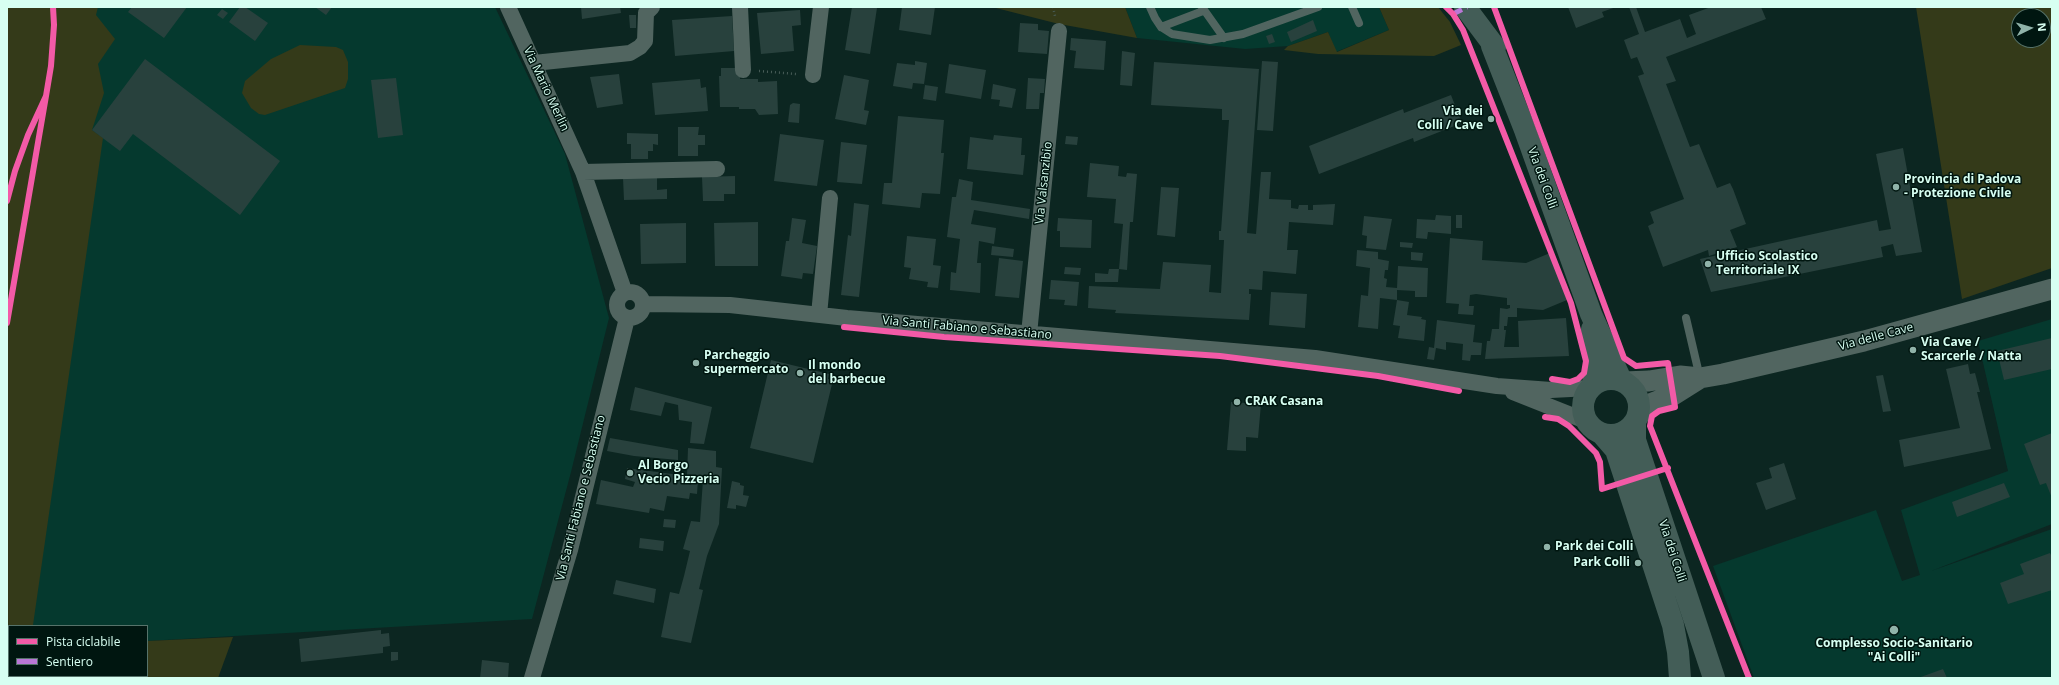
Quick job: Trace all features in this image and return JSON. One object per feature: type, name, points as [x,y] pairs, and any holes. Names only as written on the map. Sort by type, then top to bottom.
[{"type":"main road","name":"Via dei Colli","points":[[1465,7],[1495,47]]},
{"type":"main road","name":"Via dei Colli","points":[[1482,7],[1495,47]]},
{"type":"main road","name":"Via dei Colli","points":[[1495,47],[1492,46],[1525,130],[1591,314],[1622,381],[1634,390],[1639,403],[1636,419],[1635,440],[1714,678]]},
{"type":"main road","name":"Via dei Colli","points":[[1591,314],[1594,347],[1592,386],[1583,400],[1582,411],[1586,421],[1593,430],[1603,435],[1616,450],[1673,625],[1680,678]]},
{"type":"main road","points":[[1592,386],[1608,379],[1622,381]]},
{"type":"main road","points":[[1603,435],[1621,434],[1629,430],[1636,419]]},
{"type":"street","name":"Via Mario Merlin","points":[[508,7],[583,172],[625,293]]},
{"type":"street","points":[[534,63],[630,53],[640,47],[645,41],[646,13],[652,7]]},
{"type":"street","points":[[740,7],[743,70]]},
{"type":"street","points":[[813,75],[821,7]]},
{"type":"street","name":"Via Valsanzibio","points":[[1029,334],[1059,31]]},
{"type":"street","points":[[583,172],[718,169]]},
{"type":"street","points":[[819,315],[830,198]]},
{"type":"street","name":"Via delle Cave","points":[[1622,381],[1649,381],[1680,376],[1700,378],[1864,341],[2052,289]]},
{"type":"street","points":[[625,293],[637,293],[644,304],[641,313],[637,317],[627,318],[621,315],[617,303],[620,297],[625,293]]},
{"type":"street","name":"Via Santi Fabiano e Sebastiano","points":[[644,304],[730,305],[819,315],[1315,358],[1497,386],[1551,390],[1592,386]]},
{"type":"street","name":"Via Santi Fabiano e Sebastiano","points":[[532,678],[570,550],[627,318]]},
{"type":"street","name":"Via delle Cave","points":[[1636,419],[1650,404],[1683,390],[1700,378]]},
{"type":"street","name":"Via Santi Fabiano e Sebastiano","points":[[1497,386],[1586,421]]},
{"type":"lane","points":[[1150,7],[1154,18],[1161,27],[1172,34],[1210,40],[1243,34],[1318,7]]},
{"type":"lane","points":[[1352,7],[1359,23]]},
{"type":"lane","points":[[1161,27],[1203,9],[1224,38]]},
{"type":"lane","points":[[1686,318],[1700,378]]},
{"type":"path","points":[[743,70],[813,75]]},
{"type":"shaded area","points":[[7,7],[98,7],[96,15],[115,39],[98,64],[104,93],[92,130],[103,138],[33,625],[8,625],[8,677],[148,677],[148,641],[233,637],[218,678],[7,678]]},
{"type":"shaded area","points":[[73,7],[495,7],[565,154],[609,318],[571,472],[532,619],[148,641],[148,625],[9,625]]},
{"type":"shaded area","points":[[992,7],[1125,7],[1137,38],[1059,24]]},
{"type":"shaded area","points":[[1125,7],[1379,7],[1389,30],[1336,52],[1328,32],[1288,46],[1245,49],[1137,38]]},
{"type":"shaded area","points":[[1379,7],[1438,7],[1450,22],[1461,45],[1434,56],[1318,54],[1284,50],[1288,46],[1328,32],[1337,52],[1389,30]]},
{"type":"shaded area","points":[[1916,7],[2052,7],[2052,268],[1962,299]]},
{"type":"shaded area","points":[[300,45],[336,47],[343,50],[348,62],[348,79],[345,88],[265,115],[259,114],[251,108],[242,93],[245,81],[271,59]]},
{"type":"shaded area","name":"Complesso Socio-Sanitario \"Ai Colli\"","points":[[2052,319],[2052,524],[1931,571],[2052,529],[2052,678],[1754,678],[1713,566],[1876,510],[1902,581],[1920,575],[1901,510],[2008,471],[1978,341]]},
{"type":"building","points":[[132,7],[187,7],[164,38],[128,12]]},
{"type":"building","points":[[240,7],[245,7],[268,23],[255,41],[229,22]]},
{"type":"building","points":[[315,7],[332,7],[326,15]]},
{"type":"building","points":[[581,7],[620,7],[621,13],[582,19]]},
{"type":"building","points":[[852,7],[877,8],[870,54],[845,50]]},
{"type":"building","points":[[902,7],[935,7],[931,35],[899,30]]},
{"type":"building","points":[[1568,7],[1616,7],[1602,12],[1604,17],[1576,28]]},
{"type":"building","points":[[1629,7],[1636,7],[1645,32],[1680,19],[1687,38],[1696,34],[1689,15],[1711,7],[1761,7],[1766,19],[1666,57],[1676,81],[1666,84],[1690,147],[1699,144],[1717,188],[1730,183],[1733,189],[1746,224],[1730,230],[1737,247],[1709,256],[1708,250],[1663,267],[1648,226],[1654,223],[1650,212],[1684,199],[1638,76],[1644,74],[1637,57],[1631,59],[1624,40],[1639,34]]},
{"type":"building","points":[[222,9],[228,13],[223,19],[217,15]]},
{"type":"building","points":[[800,10],[801,25],[792,26],[794,51],[761,54],[757,13]]},
{"type":"building","points":[[629,15],[636,15],[636,28],[630,28]]},
{"type":"building","points":[[732,16],[734,51],[675,56],[672,20]]},
{"type":"building","points":[[1313,20],[1317,31],[1291,42],[1287,32]]},
{"type":"building","points":[[1020,23],[1038,24],[1038,30],[1049,31],[1047,54],[1018,52]]},
{"type":"building","points":[[1272,34],[1275,42],[1269,44],[1266,36]]},
{"type":"building","points":[[1071,38],[1106,41],[1104,70],[1074,68],[1076,51],[1070,50]]},
{"type":"building","points":[[1122,51],[1135,53],[1132,86],[1120,85]]},
{"type":"building","points":[[145,59],[280,161],[240,215],[133,134],[120,151],[92,130]]},
{"type":"building","points":[[915,61],[927,63],[924,84],[913,83],[912,89],[893,86],[897,63],[915,65]]},
{"type":"building","points":[[1262,61],[1278,62],[1273,131],[1257,130]]},
{"type":"building","points":[[1154,62],[1259,69],[1247,233],[1256,234],[1261,172],[1271,172],[1269,199],[1291,200],[1291,208],[1298,209],[1299,205],[1308,205],[1308,210],[1313,210],[1313,205],[1335,204],[1333,225],[1289,222],[1287,250],[1298,250],[1296,274],[1263,271],[1262,290],[1249,289],[1249,294],[1251,294],[1249,320],[1115,313],[1116,310],[1088,308],[1089,286],[1160,289],[1163,262],[1211,265],[1209,292],[1221,293],[1224,240],[1219,240],[1219,231],[1221,231],[1229,120],[1222,120],[1222,109],[1151,105]]},
{"type":"building","points":[[949,64],[986,70],[981,99],[945,93]]},
{"type":"building","points":[[721,68],[737,68],[737,76],[740,76],[740,79],[758,79],[758,82],[777,81],[778,114],[759,115],[755,109],[720,107],[719,76],[721,76]]},
{"type":"building","points":[[619,74],[623,104],[597,108],[590,77]]},
{"type":"building","points":[[844,75],[869,80],[864,110],[869,111],[866,125],[835,119]]},
{"type":"building","points":[[396,78],[403,135],[378,138],[371,80]]},
{"type":"building","points":[[1028,78],[1045,79],[1044,93],[1040,93],[1039,109],[1026,109]]},
{"type":"building","points":[[700,79],[701,88],[706,87],[708,111],[655,115],[652,83]]},
{"type":"building","points":[[993,84],[1016,89],[1012,108],[999,106],[1000,100],[991,99]]},
{"type":"building","points":[[925,85],[938,87],[936,101],[923,99]]},
{"type":"building","points":[[1451,95],[1462,123],[1414,142],[1413,138],[1319,174],[1309,146],[1403,109],[1404,113]]},
{"type":"building","points":[[793,103],[800,104],[799,123],[788,122],[790,105]]},
{"type":"building","points":[[898,116],[944,120],[941,153],[944,153],[940,194],[922,193],[920,208],[882,204],[884,183],[892,183]]},
{"type":"building","points":[[678,127],[699,127],[698,135],[705,135],[705,145],[698,145],[698,156],[678,156]]},
{"type":"building","points":[[627,133],[658,134],[658,145],[653,144],[653,151],[648,151],[648,159],[631,159],[631,144],[627,144]]},
{"type":"building","points":[[780,134],[824,140],[817,186],[774,181]]},
{"type":"building","points":[[994,135],[1022,138],[1021,155],[1025,155],[1023,175],[967,169],[970,137],[993,140]]},
{"type":"building","points":[[1066,136],[1078,137],[1077,145],[1065,144]]},
{"type":"building","points":[[841,142],[867,145],[862,184],[837,182]]},
{"type":"building","name":"Provincia di Padova - Protezione Civile","points":[[1903,148],[1922,252],[1896,256],[1893,244],[1881,247],[1883,257],[1711,292],[1700,259],[1877,220],[1879,231],[1891,229],[1876,154]]},
{"type":"building","points":[[1090,163],[1119,166],[1118,176],[1126,177],[1127,173],[1137,174],[1133,222],[1130,222],[1127,270],[1119,269],[1123,224],[1114,223],[1116,199],[1087,197]]},
{"type":"building","points":[[657,176],[657,190],[667,189],[667,199],[624,200],[623,178]]},
{"type":"building","points":[[735,176],[735,194],[724,194],[724,201],[703,201],[702,177]]},
{"type":"building","points":[[959,179],[973,182],[971,200],[1030,209],[1029,219],[974,210],[971,224],[996,228],[994,244],[979,241],[977,263],[981,263],[980,293],[950,290],[951,272],[956,273],[960,239],[947,237],[952,197],[956,197]]},
{"type":"building","points":[[1161,187],[1179,188],[1175,237],[1157,235]]},
{"type":"building","points":[[854,203],[869,205],[859,297],[841,295],[848,235],[851,236]]},
{"type":"building","points":[[1436,215],[1451,216],[1451,234],[1428,232],[1427,239],[1416,238],[1417,219],[1435,220]]},
{"type":"building","points":[[1456,215],[1462,215],[1462,228],[1456,228]]},
{"type":"building","points":[[1364,216],[1392,219],[1386,250],[1366,248],[1367,236],[1362,235]]},
{"type":"building","points":[[792,218],[806,220],[802,243],[817,246],[813,274],[803,273],[802,279],[781,276],[786,241],[789,241]]},
{"type":"building","points":[[1058,218],[1092,220],[1091,248],[1060,247],[1060,231],[1057,231]]},
{"type":"building","points":[[758,222],[758,266],[715,266],[714,223]]},
{"type":"building","points":[[686,223],[686,263],[641,264],[640,224]]},
{"type":"building","points":[[907,236],[936,239],[933,265],[941,266],[938,288],[927,287],[928,282],[909,279],[911,268],[904,267]]},
{"type":"building","points":[[1450,238],[1483,241],[1482,260],[1526,263],[1550,253],[1567,300],[1543,310],[1517,308],[1517,317],[1508,317],[1507,326],[1504,326],[1504,330],[1506,330],[1504,347],[1519,347],[1518,321],[1566,318],[1569,356],[1485,359],[1487,341],[1490,341],[1492,329],[1499,329],[1500,308],[1507,309],[1510,308],[1510,305],[1507,305],[1507,298],[1476,294],[1470,295],[1469,306],[1474,306],[1473,315],[1458,314],[1459,304],[1446,303]]},
{"type":"building","points":[[1400,242],[1413,243],[1412,248],[1400,247]]},
{"type":"building","points":[[992,246],[1014,249],[1013,257],[991,255]]},
{"type":"building","points":[[1357,250],[1378,252],[1378,259],[1389,261],[1388,270],[1385,270],[1384,278],[1387,279],[1386,287],[1397,288],[1398,266],[1428,268],[1427,297],[1415,297],[1415,291],[1397,290],[1397,300],[1380,298],[1378,329],[1358,327],[1361,295],[1368,296],[1370,268],[1356,266]]},
{"type":"building","points":[[1411,252],[1423,253],[1422,261],[1411,260]]},
{"type":"building","points":[[999,258],[1023,261],[1019,298],[995,296]]},
{"type":"building","points":[[1065,267],[1081,268],[1080,275],[1064,274]]},
{"type":"building","points":[[1109,269],[1119,269],[1118,282],[1095,282],[1095,273],[1108,274]]},
{"type":"building","points":[[1051,280],[1079,282],[1077,306],[1064,305],[1065,300],[1049,299]]},
{"type":"building","points":[[1271,292],[1307,294],[1305,328],[1269,325]]},
{"type":"building","points":[[1397,300],[1409,302],[1407,315],[1422,317],[1421,319],[1426,320],[1424,341],[1398,338],[1400,326],[1393,325]]},
{"type":"building","points":[[1437,320],[1475,325],[1473,342],[1482,343],[1481,355],[1471,355],[1470,361],[1462,360],[1463,344],[1446,342],[1446,350],[1436,348],[1434,360],[1427,359],[1429,347],[1434,348]]},
{"type":"building","points":[[2052,338],[2052,369],[2004,380],[1997,351]]},
{"type":"building","points":[[771,360],[829,374],[828,379],[833,380],[813,463],[750,448]]},
{"type":"building","points":[[1968,364],[1970,374],[1975,373],[1980,392],[1977,392],[1991,449],[1904,467],[1899,440],[1960,428],[1946,369]]},
{"type":"building","points":[[1883,375],[1891,411],[1883,412],[1876,376]]},
{"type":"building","points":[[635,387],[712,407],[704,444],[690,443],[692,422],[679,420],[678,405],[665,402],[661,416],[630,410]]},
{"type":"building","points":[[1231,402],[1261,404],[1258,438],[1246,437],[1246,451],[1227,450]]},
{"type":"building","points":[[2052,433],[2052,498],[2046,483],[2040,485],[2024,444]]},
{"type":"building","points":[[610,438],[678,450],[678,460],[634,456],[607,451]]},
{"type":"building","points":[[688,448],[716,451],[716,467],[722,468],[719,524],[707,556],[699,589],[703,590],[691,643],[661,637],[670,592],[679,594],[684,576],[690,551],[683,549],[691,521],[700,522],[703,480],[698,480],[697,494],[690,493],[689,499],[667,496],[664,511],[650,508],[649,513],[596,504],[601,480],[633,487],[635,482],[625,479],[627,468],[687,476]]},
{"type":"building","points":[[1784,463],[1796,499],[1766,510],[1756,483],[1772,478],[1769,468]]},
{"type":"building","points":[[732,481],[740,483],[740,485],[744,486],[743,495],[749,496],[746,507],[736,505],[736,509],[727,508]]},
{"type":"building","points":[[2004,483],[2010,497],[1957,517],[1952,502]]},
{"type":"building","points":[[664,519],[676,520],[675,528],[663,527]]},
{"type":"building","points":[[640,538],[664,541],[663,551],[639,548]]},
{"type":"building","points":[[2050,553],[2052,557],[2052,590],[2008,604],[2000,583],[2024,574],[2020,564]]},
{"type":"building","points":[[616,580],[656,589],[654,603],[613,594]]},
{"type":"building","points":[[381,630],[381,634],[389,633],[390,646],[383,647],[383,653],[301,662],[299,639]]},
{"type":"building","points":[[391,652],[398,652],[398,660],[391,661]]},
{"type":"building","points":[[482,660],[509,663],[508,678],[480,678]]},
{"type":"building","points":[[1943,669],[1947,678],[1918,678]]},
{"type":"marked path","points":[[1453,14],[1467,7]]},
{"type":"cycle path","points":[[7,201],[15,171],[28,135],[46,96],[51,66],[54,25],[53,7]]},
{"type":"cycle path","points":[[1446,7],[1453,14],[1463,30],[1571,303],[1586,361],[1584,373],[1578,379],[1570,382],[1552,379]]},
{"type":"cycle path","points":[[1494,7],[1624,358],[1636,366],[1668,363],[1675,407],[1659,411],[1652,416],[1650,426],[1749,678]]},
{"type":"cycle path","points":[[7,323],[46,96]]},
{"type":"cycle path","points":[[844,327],[944,337],[1220,356],[1378,376],[1459,391]]},
{"type":"cycle path","points":[[1545,417],[1558,419],[1569,426],[1596,453],[1600,462],[1602,489],[1668,468]]},
{"type":"place","name":"Via dei Colli / Cave","points":[[1491,119]]},
{"type":"place","name":"Provincia di Padova - Protezione Civile","points":[[1896,187]]},
{"type":"place","name":"Ufficio Scolastico Territoriale IX","points":[[1708,264]]},
{"type":"place","name":"Via Cave / Scarcerle / Natta","points":[[1913,350]]},
{"type":"place","name":"Parcheggio supermercato","points":[[696,363]]},
{"type":"place","name":"Il mondo del barbecue","points":[[800,373]]},
{"type":"place","name":"CRAK Casana","points":[[1237,402]]},
{"type":"place","name":"Al Borgo Vecio Pizzeria","points":[[630,473]]},
{"type":"place","name":"Park dei Colli","points":[[1547,547]]},
{"type":"place","name":"Park Colli","points":[[1638,563]]},
{"type":"place","name":"Complesso Socio-Sanitario \"Ai Colli\"","points":[[1894,630]]}]
